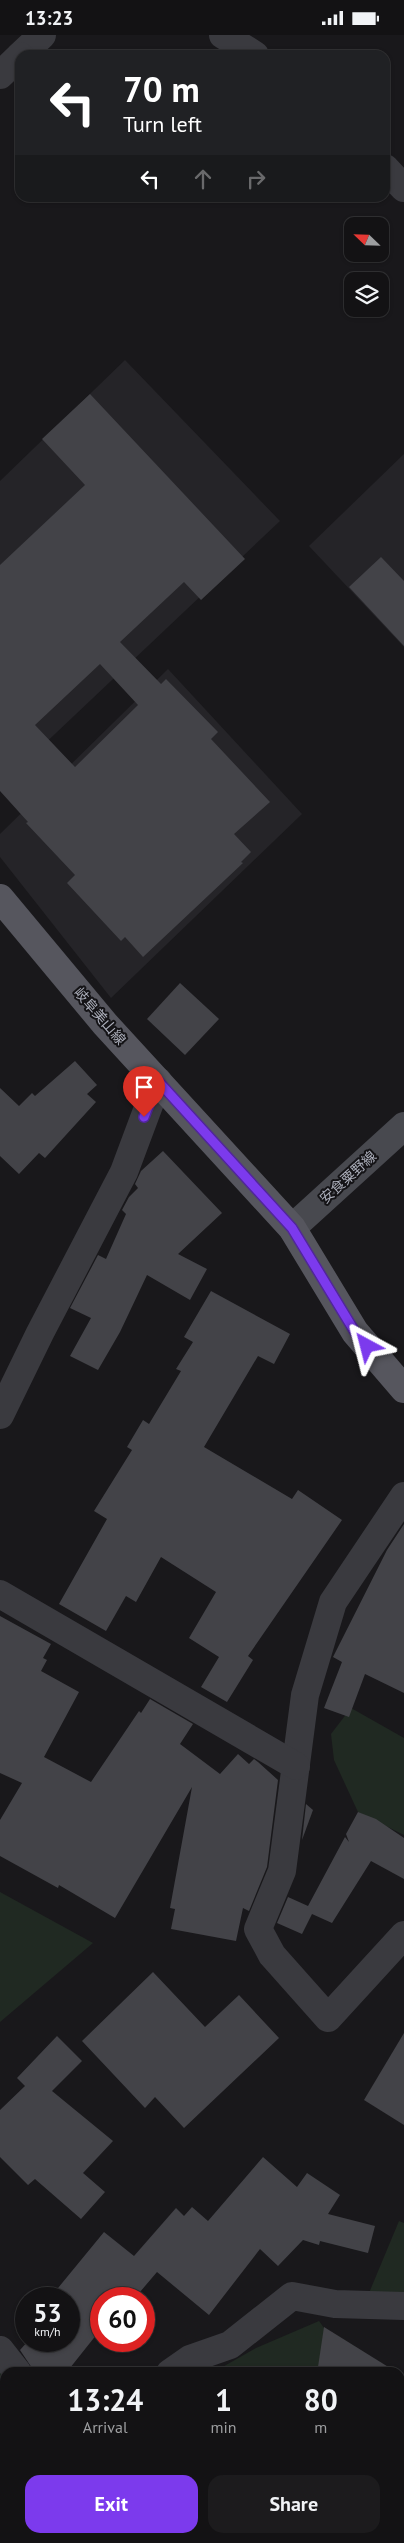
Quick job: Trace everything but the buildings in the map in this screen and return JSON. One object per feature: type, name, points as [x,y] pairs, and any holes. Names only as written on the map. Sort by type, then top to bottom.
[{"type":"main road","name":"岐阜美山線","points":[[0,898],[105,1023],[292,1228],[355,1332],[404,1389]]},
{"type":"main road","name":"安食粟野線","points":[[292,1228],[404,1126]]},
{"type":"street","points":[[26,50],[42,35]]},
{"type":"street","points":[[224,35],[247,50]]},
{"type":"street","points":[[0,75],[15,60]]},
{"type":"street","points":[[390,173],[404,188]]},
{"type":"street","points":[[0,1415],[124,1171],[158,1081]]},
{"type":"street","points":[[404,1496],[333,1602],[305,1695],[282,1871],[258,1929],[272,1955],[328,2018],[404,1935]]},
{"type":"street","points":[[0,1595],[296,1767]]},
{"type":"street","points":[[179,2367],[190,2359],[230,2345],[292,2296],[336,2305],[404,2306]]},
{"type":"street","points":[[0,2350],[13,2367]]},
{"type":"shaded area","points":[[125,360],[280,521],[0,786],[0,481]]},
{"type":"shaded area","points":[[404,454],[404,647],[309,546]]},
{"type":"shaded area","points":[[168,669],[302,814],[111,998],[0,857],[0,834]]},
{"type":"shaded area","points":[[351,1708],[404,1738],[404,1835],[358,1812],[334,1760],[331,1734]]},
{"type":"shaded area","points":[[0,1892],[93,1943],[0,2022]]},
{"type":"shaded area","points":[[399,2221],[404,2223],[404,2309],[364,2305]]},
{"type":"shaded area","points":[[319,2321],[338,2347],[328,2367],[223,2367],[256,2348]]},
{"type":"route","points":[[144,1117],[158,1081],[292,1228],[355,1332],[367,1346]]}]
